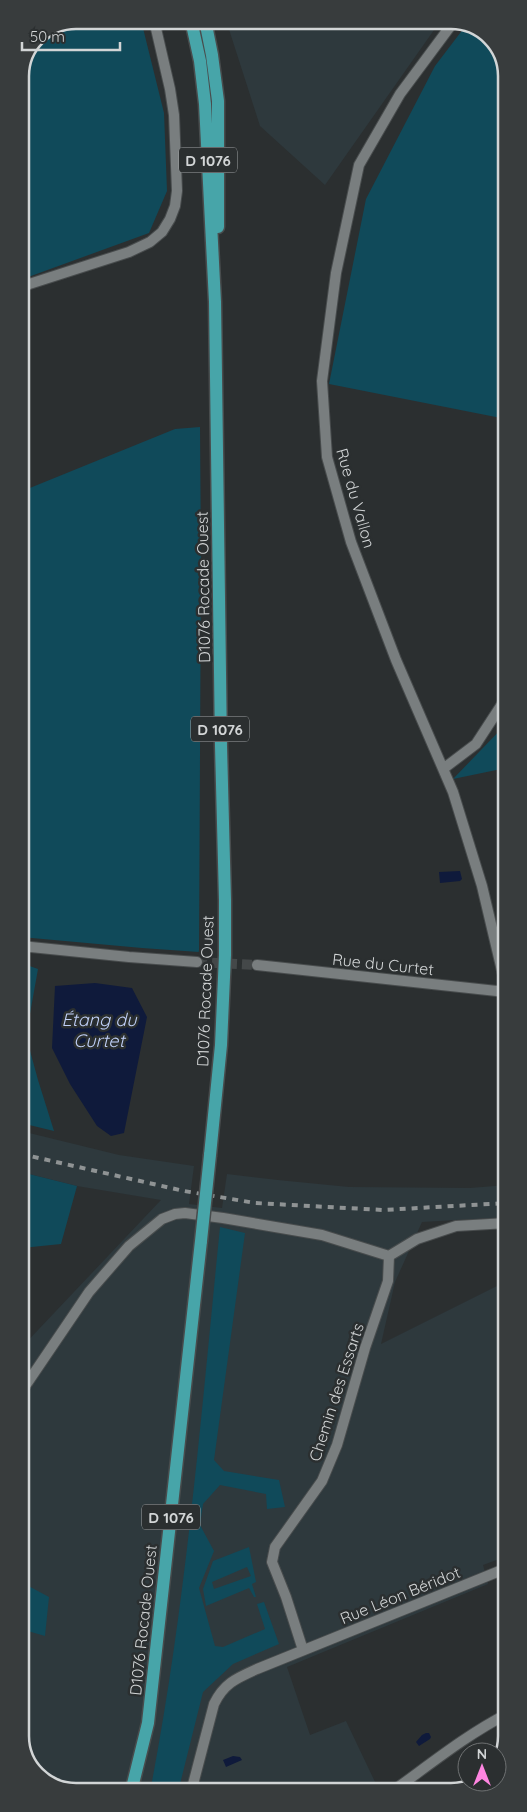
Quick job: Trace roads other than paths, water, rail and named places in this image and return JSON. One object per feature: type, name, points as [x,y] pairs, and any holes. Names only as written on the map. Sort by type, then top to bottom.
[{"type":"main road","name":"D1076 Rocade Ouest","points":[[133,1783],[148,1723],[210,1155],[221,1045],[225,955],[215,302],[205,104],[200,61],[193,29]]},
{"type":"main road","name":"D 1076","points":[[207,29],[218,101],[219,210],[215,302]]},
{"type":"street","points":[[29,283],[128,252],[150,242],[162,232],[170,219],[175,206],[177,191],[174,115],[156,29]]},
{"type":"street","name":"Rue du Vallon","points":[[448,29],[400,94],[359,165],[336,273],[322,381],[327,457],[351,542],[396,660],[452,792],[482,886],[498,954]]},
{"type":"street","points":[[443,769],[476,744],[498,710]]},
{"type":"street","points":[[29,947],[198,962]]},
{"type":"street","name":"Rue du Curtet","points":[[257,965],[498,990]]},
{"type":"street","points":[[29,1381],[89,1292],[130,1246],[162,1219],[175,1214],[185,1212],[322,1235],[389,1256],[417,1238],[456,1226],[498,1224]]},
{"type":"street","name":"Chemin des Essarts","points":[[303,1650],[286,1597],[272,1562],[275,1546],[322,1481],[337,1445],[365,1348],[388,1281],[389,1256]]},
{"type":"street","name":"Rue Léon Béridot","points":[[303,1650],[498,1572]]},
{"type":"street","points":[[193,1783],[214,1704],[218,1695],[227,1684],[303,1650]]},
{"type":"street","points":[[404,1783],[454,1746],[498,1719]]},
{"type":"water","points":[[460,871],[462,879],[460,881],[440,883],[439,872]]},
{"type":"water","name":"Étang du Curtet","points":[[95,983],[132,988],[147,1017],[124,1133],[111,1136],[97,1126],[70,1084],[52,1048],[55,986]]},
{"type":"water","points":[[426,1733],[429,1733],[430,1739],[419,1746],[416,1742]]},
{"type":"water","points":[[233,1756],[240,1757],[242,1760],[226,1767],[223,1760]]},
{"type":"tunnel","points":[[197,962],[257,965]]},
{"type":"railway","points":[[29,1156],[184,1191],[255,1203],[383,1210],[498,1204]]}]
